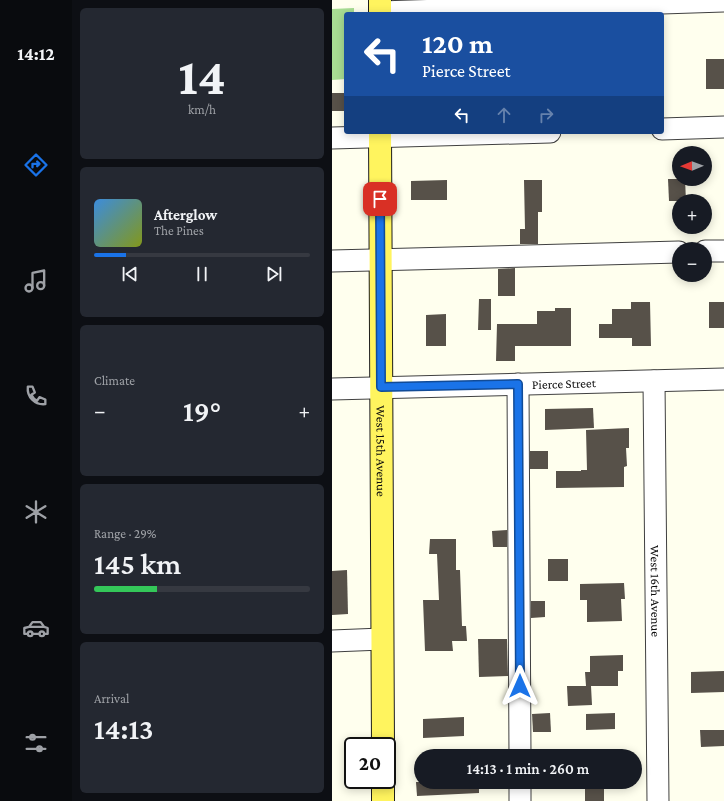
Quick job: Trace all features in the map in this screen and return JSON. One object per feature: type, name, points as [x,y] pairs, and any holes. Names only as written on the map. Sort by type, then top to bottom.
[{"type":"main road","name":"West 15th Avenue","points":[[380,134],[383,737]]},
{"type":"main road","points":[[383,789],[383,801]]},
{"type":"street","points":[[380,9],[724,1]]},
{"type":"street","points":[[664,129],[724,127]]},
{"type":"street","points":[[332,138],[380,134]]},
{"type":"street","points":[[712,251],[724,251]]},
{"type":"street","points":[[332,261],[381,261],[672,252]]},
{"type":"street","name":"Pierce Street","points":[[332,389],[724,379]]},
{"type":"street","name":"West 16th Avenue","points":[[654,381],[658,801]]},
{"type":"street","points":[[518,384],[520,749]]},
{"type":"street","points":[[332,641],[382,639]]},
{"type":"street","points":[[520,789],[520,801]]},
{"type":"green space","points":[[354,8],[354,12],[344,12],[344,79],[332,80],[332,9]]},
{"type":"building","points":[[706,59],[724,59],[724,89],[706,89]]},
{"type":"building","points":[[332,93],[344,93],[344,111],[332,111]]},
{"type":"building","points":[[668,179],[672,179],[672,186],[685,186],[686,194],[672,194],[672,201],[669,201]]},
{"type":"building","points":[[447,180],[447,200],[411,200],[411,181]]},
{"type":"building","points":[[524,180],[542,180],[542,212],[538,212],[538,244],[520,244],[520,229],[525,229]]},
{"type":"building","points":[[515,268],[515,296],[498,296],[498,269]]},
{"type":"building","points":[[479,299],[491,299],[491,330],[478,330]]},
{"type":"building","points":[[631,302],[650,302],[651,346],[632,346],[632,338],[599,338],[599,324],[612,324],[612,309],[631,309]]},
{"type":"building","points":[[709,302],[724,302],[724,328],[709,328]]},
{"type":"building","points":[[555,308],[571,308],[571,346],[515,346],[515,361],[496,361],[497,324],[537,324],[537,311],[555,311]]},
{"type":"building","points":[[446,314],[446,346],[426,346],[426,315]]},
{"type":"building","points":[[593,408],[594,428],[545,430],[545,409]]},
{"type":"building","points":[[629,428],[629,448],[626,448],[627,466],[624,467],[624,487],[556,488],[556,471],[587,470],[586,430]]},
{"type":"building","points":[[530,451],[548,451],[548,469],[530,469]]},
{"type":"building","points":[[507,530],[507,547],[493,547],[492,531]]},
{"type":"building","points":[[430,539],[456,539],[456,570],[460,570],[462,626],[466,626],[467,641],[452,641],[453,651],[425,651],[423,600],[439,600],[437,554],[429,554]]},
{"type":"building","points":[[548,559],[568,559],[568,581],[548,581]]},
{"type":"building","points":[[347,570],[348,614],[332,615],[332,571]]},
{"type":"building","points":[[624,583],[625,599],[621,599],[622,621],[587,622],[587,600],[580,600],[580,584]]},
{"type":"building","points":[[531,601],[545,601],[545,617],[531,618]]},
{"type":"building","points":[[478,639],[507,639],[508,676],[479,677]]},
{"type":"building","points":[[623,655],[623,671],[618,671],[618,686],[591,686],[592,705],[568,706],[567,686],[586,686],[585,672],[590,672],[590,656]]},
{"type":"building","points":[[724,671],[724,692],[691,693],[691,672]]},
{"type":"building","points":[[550,713],[551,732],[533,732],[532,714]]},
{"type":"building","points":[[615,713],[615,729],[586,730],[586,714]]},
{"type":"building","points":[[464,717],[464,736],[423,738],[423,719]]},
{"type":"building","points":[[700,730],[724,730],[724,746],[701,747]]},
{"type":"building","points":[[416,789],[479,789],[479,793],[417,796]]},
{"type":"building","points":[[585,789],[604,789],[604,801],[585,801]]},
{"type":"route","points":[[380,199],[381,387],[518,384],[520,686]]}]
